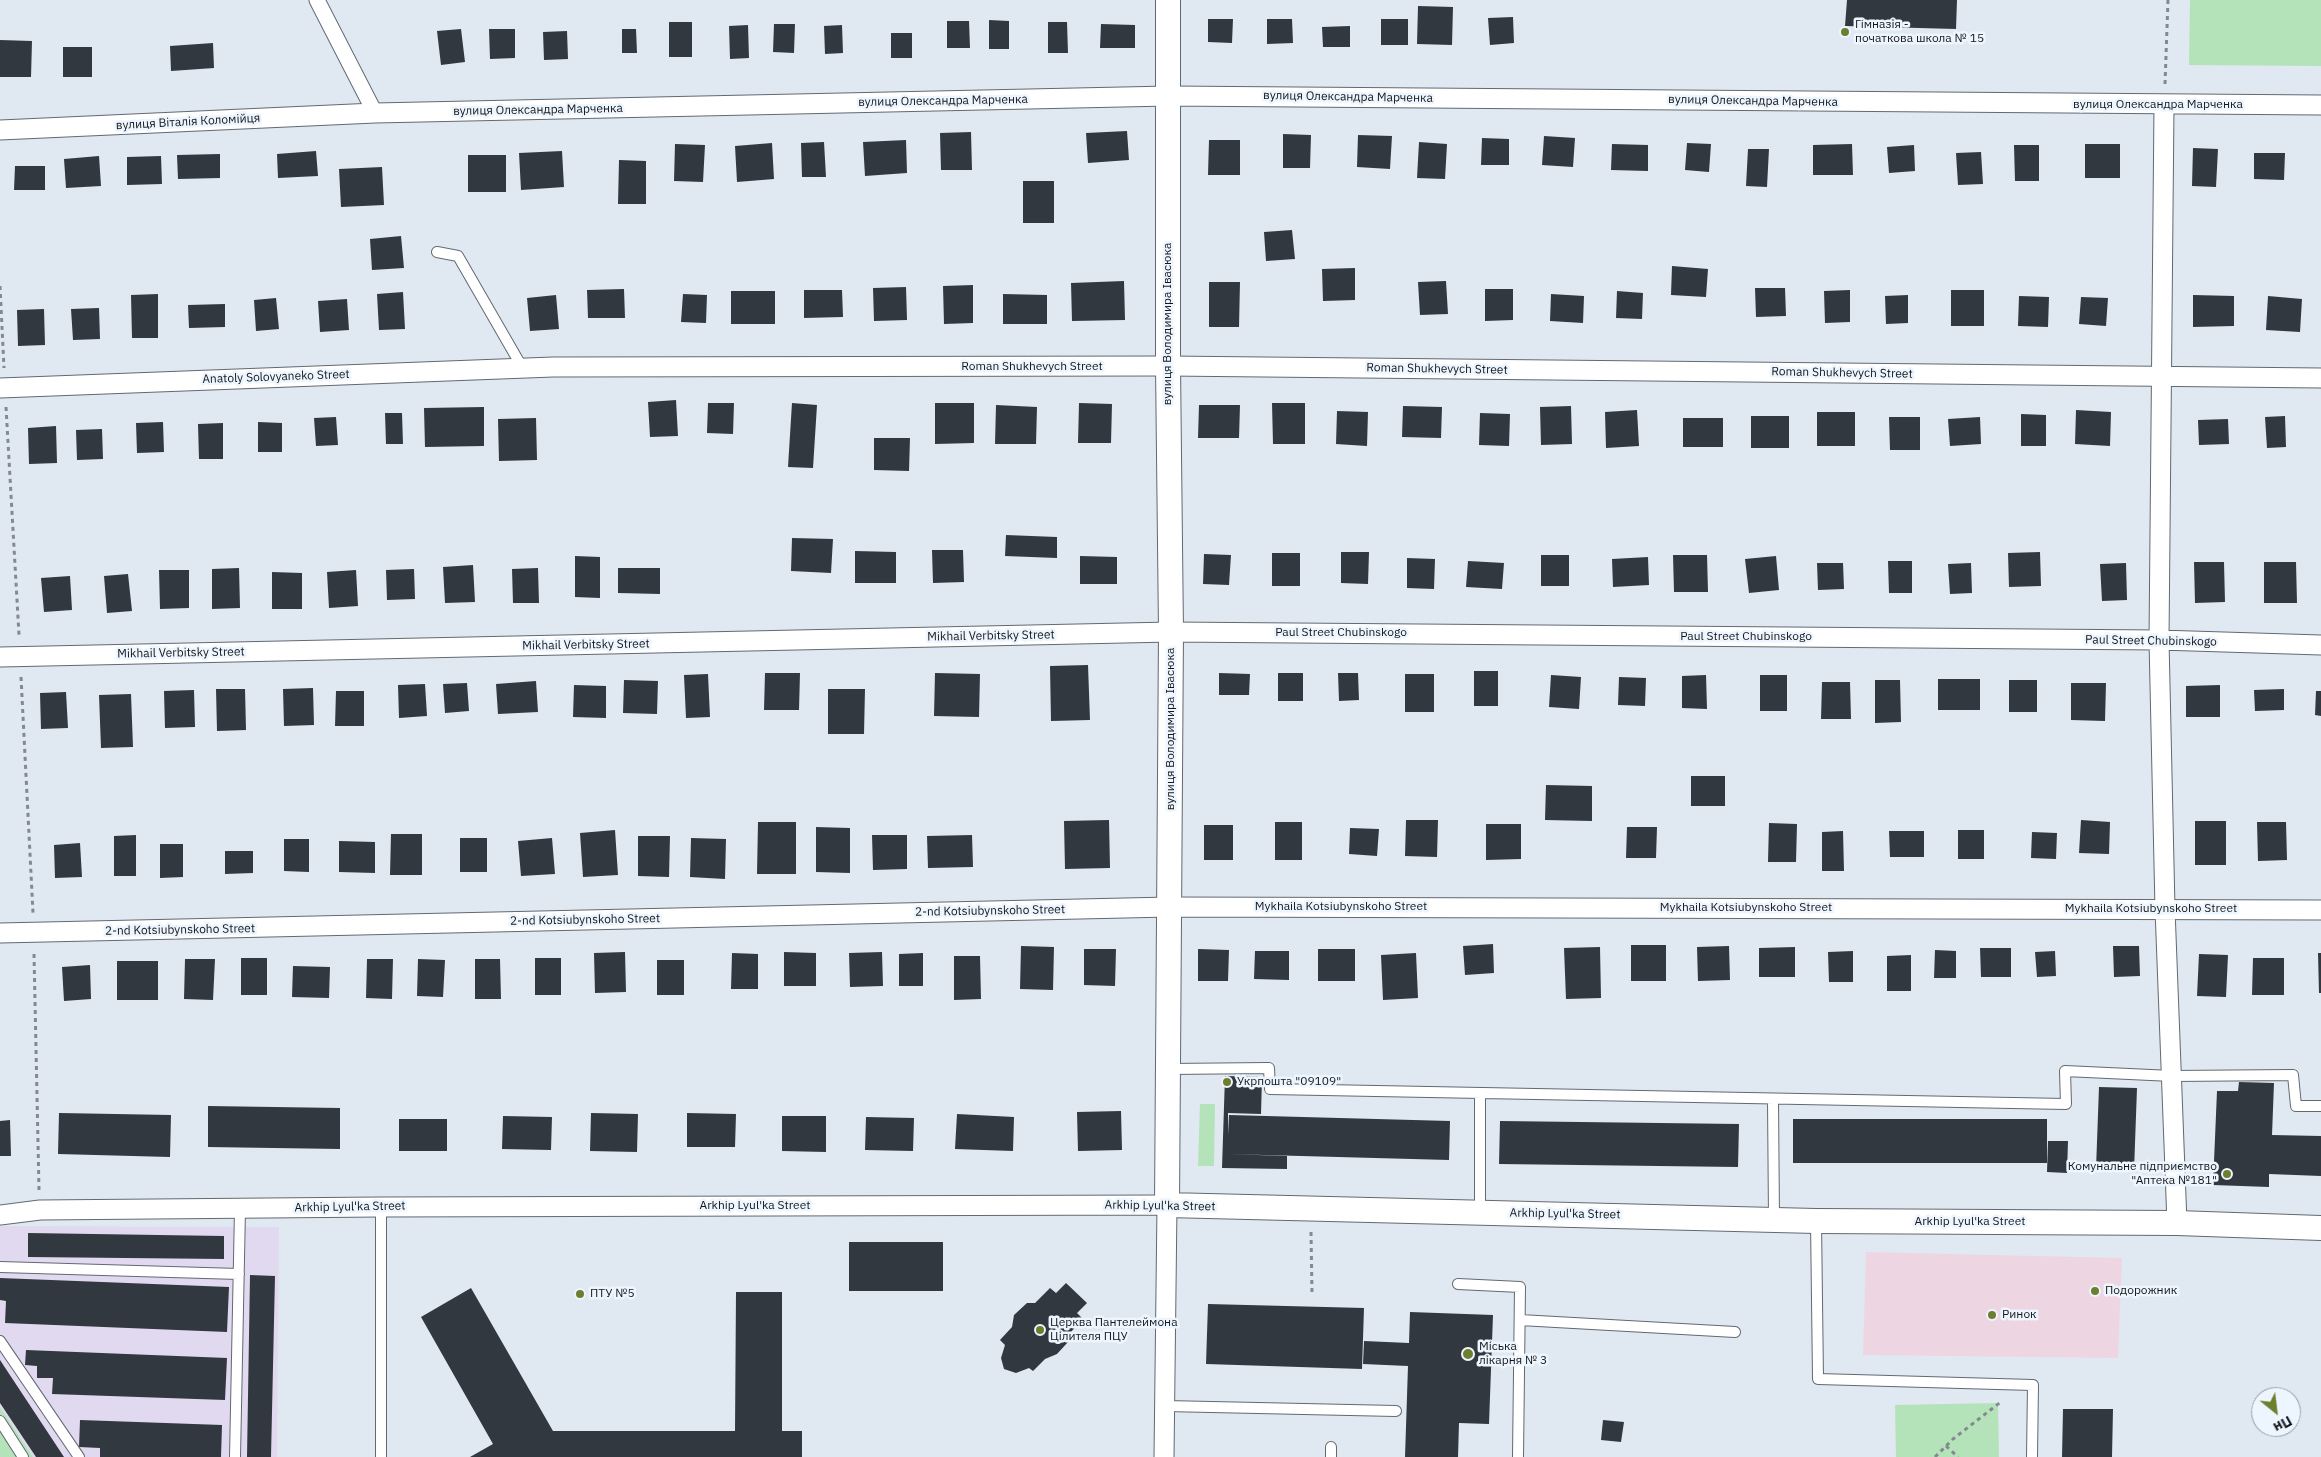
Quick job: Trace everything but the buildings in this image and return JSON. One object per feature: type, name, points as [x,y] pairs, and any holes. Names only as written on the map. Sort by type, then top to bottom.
[{"type":"street","points":[[317,0],[375,113]]},
{"type":"street","name":"вулиця Володимира Івасюка","points":[[1164,1457],[1169,1069],[1171,632],[1168,366],[1168,0]]},
{"type":"street","name":"вулиця Олександра Марченка","points":[[375,113],[1169,96],[2321,106]]},
{"type":"street","points":[[2164,105],[2159,640],[2165,910],[2178,1224]]},
{"type":"street","name":"вулиця Віталія Коломійця","points":[[0,130],[375,113]]},
{"type":"street","name":"Roman Shukhevych Street","points":[[553,367],[1168,366],[2321,378]]},
{"type":"street","name":"Anatoly Solovyaneko Street","points":[[2,388],[553,367]]},
{"type":"street","name":"Paul Street Chubinskogo","points":[[1171,632],[2159,640],[2321,645]]},
{"type":"street","name":"Mikhail Verbitsky Street","points":[[0,657],[1171,632]]},
{"type":"street","name":"Mykhaila Kotsiubynskoho Street","points":[[1170,907],[2321,910]]},
{"type":"street","name":"2-nd Kotsiubynskoho Street","points":[[0,933],[1170,907]]},
{"type":"street","name":"Arkhip Lyul'ka Street","points":[[0,1215],[40,1210],[240,1210],[381,1207],[1167,1205],[1816,1221],[2178,1224],[2321,1228]]},
{"type":"lane","points":[[437,252],[458,256],[522,367]]},
{"type":"lane","points":[[1169,1069],[1269,1068],[1270,1089],[1480,1095],[2066,1104],[2065,1071],[2172,1076],[2294,1075],[2296,1106],[2321,1106]]},
{"type":"lane","points":[[1480,1095],[1480,1213]]},
{"type":"lane","points":[[1773,1100],[1774,1219]]},
{"type":"lane","points":[[381,1207],[381,1457]]},
{"type":"lane","points":[[235,1457],[240,1210]]},
{"type":"lane","points":[[1816,1221],[1818,1379],[2033,1386],[2032,1457]]},
{"type":"lane","points":[[0,1267],[238,1274]]},
{"type":"lane","points":[[1458,1284],[1520,1287],[1518,1457]]},
{"type":"lane","points":[[1520,1320],[1735,1332]]},
{"type":"lane","points":[[0,1341],[79,1457]]},
{"type":"lane","points":[[1165,1406],[1396,1411]]},
{"type":"lane","points":[[0,1421],[23,1457]]},
{"type":"path","points":[[2164,105],[2168,0]]},
{"type":"path","points":[[0,286],[2,388],[20,657],[34,933],[40,1210]]},
{"type":"path","points":[[1311,1209],[1312,1294]]},
{"type":"path","points":[[1935,1457],[1946,1446],[2023,1385]]},
{"type":"path","points":[[1946,1446],[1958,1457]]},
{"type":"shaded area","points":[[0,1226],[279,1227],[277,1457],[33,1457],[0,1407]]},
{"type":"shaded area","name":"Ринок","points":[[1866,1252],[2122,1258],[2118,1358],[1863,1355]]},
{"type":"green space","points":[[2190,0],[2321,0],[2321,66],[2189,65]]},
{"type":"green space","points":[[1200,1104],[1215,1104],[1214,1166],[1198,1166]]},
{"type":"green space","points":[[1998,1403],[1999,1457],[1896,1457],[1895,1405]]},
{"type":"green space","points":[[0,1407],[33,1457],[0,1457]]},
{"type":"place","name":"Гімназія - початкова школа № 15","points":[[1845,32]]},
{"type":"place","name":"Укрпошта \"09109\"","points":[[1227,1082]]},
{"type":"place","name":"Комунальне підприємство \"Аптека №181\"","points":[[2227,1174]]},
{"type":"place","name":"Подорожник","points":[[2095,1291]]},
{"type":"place","name":"ПТУ №5","points":[[580,1294]]},
{"type":"place","name":"Ринок","points":[[1992,1315]]},
{"type":"place","name":"Церква Пантелеймона Цілителя ПЦУ","points":[[1040,1330]]},
{"type":"place","name":"Міська лікарня № 3","points":[[1468,1354]]}]
